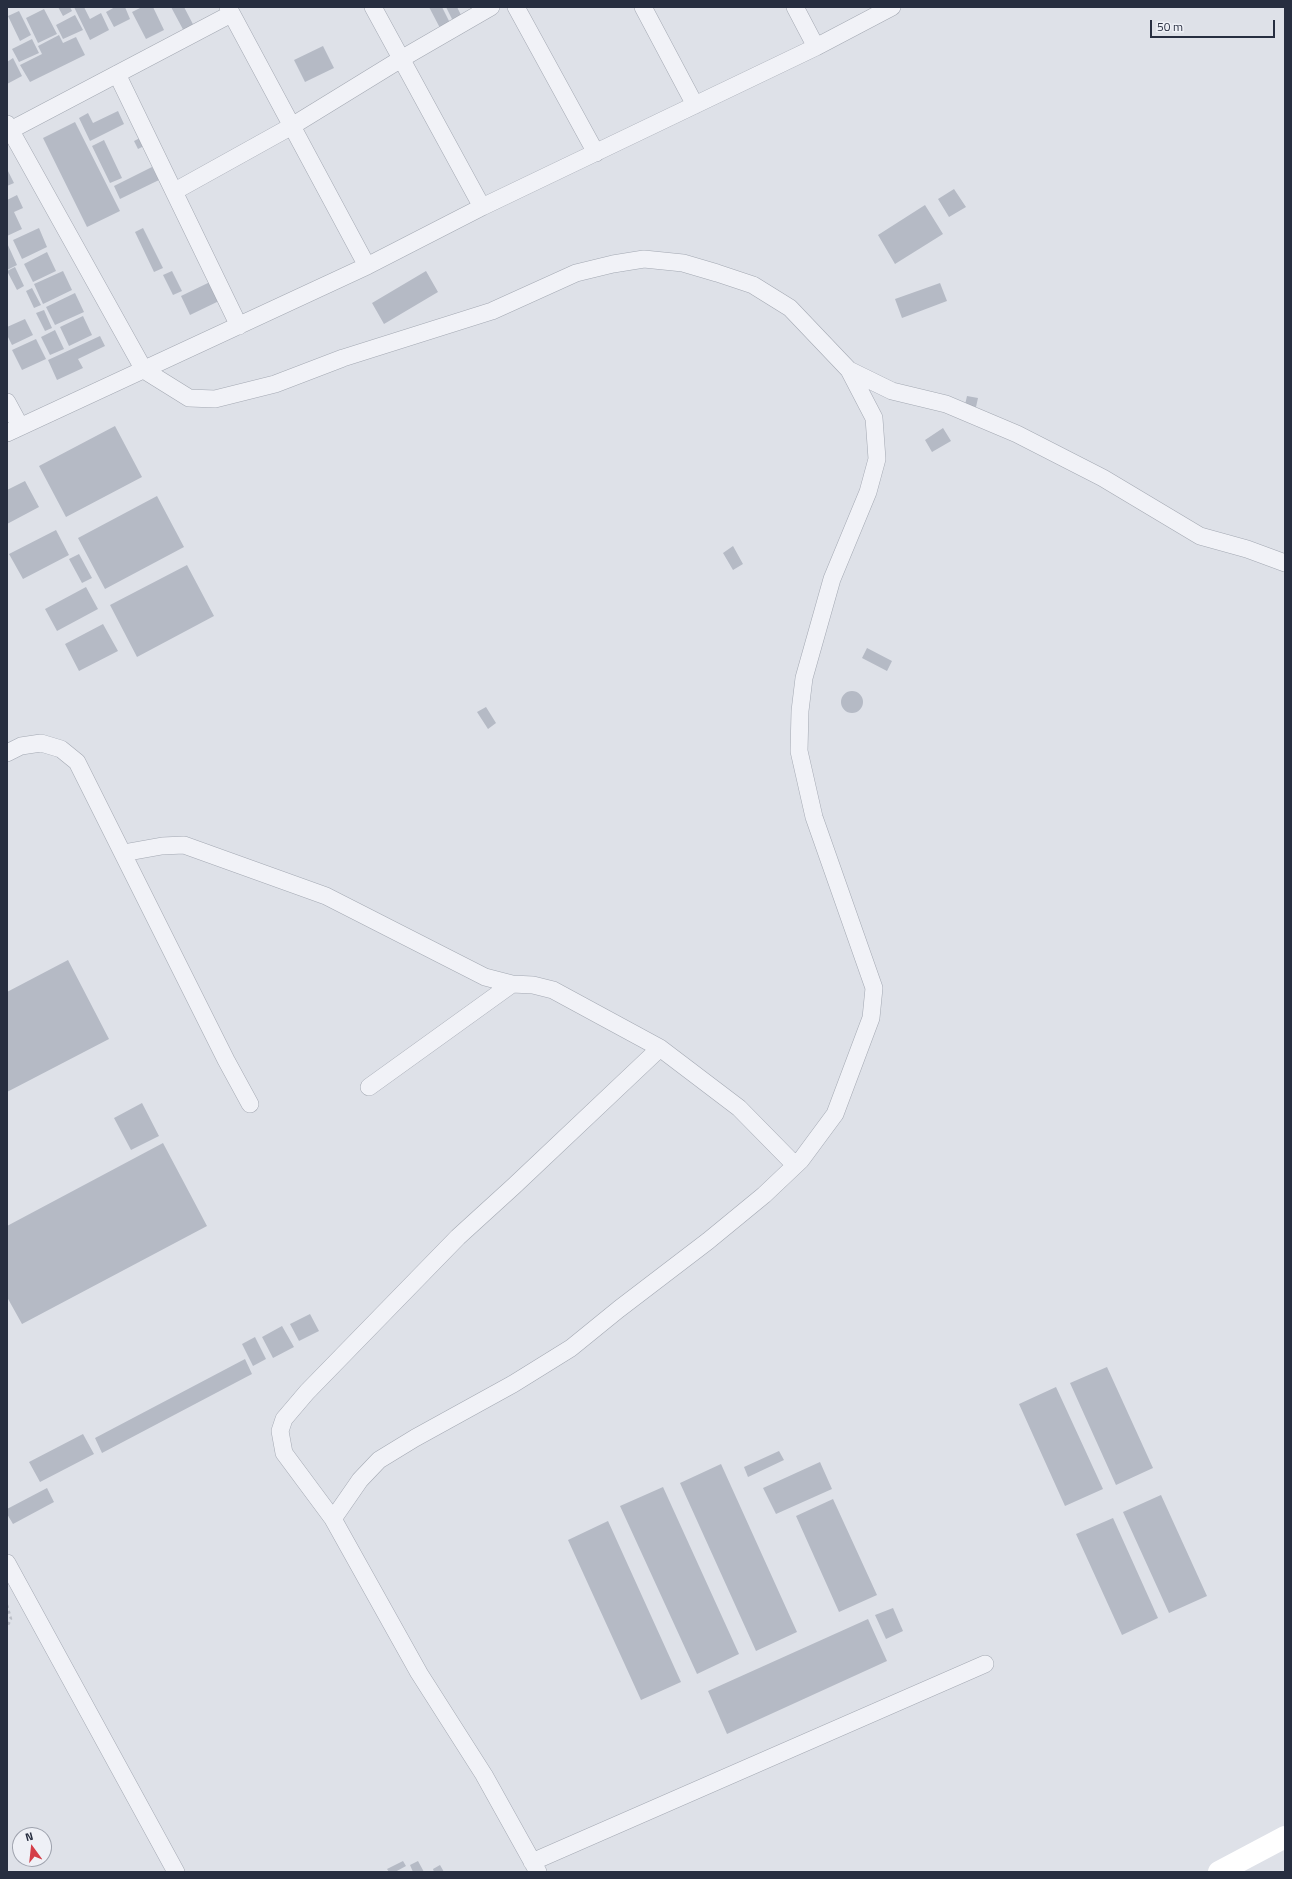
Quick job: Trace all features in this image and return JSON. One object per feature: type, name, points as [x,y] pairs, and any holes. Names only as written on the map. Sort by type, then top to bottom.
[{"type":"street","points":[[373,7],[482,207]]},
{"type":"street","points":[[175,191],[292,126],[401,59],[492,7]]},
{"type":"street","points":[[516,7],[596,153]]},
{"type":"street","points":[[643,7],[695,105]]},
{"type":"street","points":[[795,7],[816,47]]},
{"type":"street","points":[[7,402],[13,429],[367,266],[482,207],[816,47],[892,7]]},
{"type":"street","points":[[333,1519],[360,1480],[379,1460],[415,1438],[513,1384],[571,1348],[708,1241],[764,1195],[801,1160],[835,1114],[871,1018],[874,988],[814,817],[799,751],[800,711],[804,678],[832,579],[868,492],[877,458],[874,418],[849,370],[790,308],[753,285],[683,263],[644,259],[613,264],[576,273],[492,311],[343,358],[275,384],[215,399],[189,398],[144,370],[8,129],[117,74],[230,10],[367,266]]},
{"type":"street","points":[[117,74],[175,191],[239,326]]},
{"type":"street","points":[[849,370],[892,390],[946,404],[1017,434],[1103,478],[1200,536],[1247,549],[1285,563]]},
{"type":"street","points":[[7,753],[21,746],[41,743],[61,749],[77,762],[226,1060],[250,1104]]},
{"type":"street","points":[[123,853],[162,846],[184,845],[326,896],[485,977],[512,984],[533,985],[553,990],[660,1048],[739,1108],[795,1165]]},
{"type":"street","points":[[369,1087],[512,984]]},
{"type":"street","points":[[660,1048],[458,1237],[306,1392],[284,1419],[280,1431],[284,1453],[333,1519],[419,1673],[484,1775],[535,1867],[985,1664]]},
{"type":"street","points":[[7,1563],[176,1872]]},
{"type":"street","points":[[1219,1872],[1285,1837]]},
{"type":"path","points":[[7,1605],[11,1619],[7,1627]]},
{"type":"building","points":[[58,7],[70,7],[72,11],[63,16]]},
{"type":"building","points":[[74,7],[84,7],[90,19],[101,13],[109,30],[90,40]]},
{"type":"building","points":[[115,7],[125,7],[130,19],[114,27],[106,12]]},
{"type":"building","points":[[142,7],[153,7],[164,30],[146,39],[132,12]]},
{"type":"building","points":[[171,7],[184,7],[196,30],[186,35]]},
{"type":"building","points":[[429,7],[442,7],[450,23],[440,28]]},
{"type":"building","points":[[446,7],[457,7],[463,19],[454,23]]},
{"type":"building","points":[[44,9],[57,34],[38,43],[26,18]]},
{"type":"building","points":[[19,11],[31,35],[20,41],[8,16]]},
{"type":"building","points":[[75,15],[83,30],[63,39],[56,25]]},
{"type":"building","points":[[59,35],[63,43],[76,37],[85,55],[30,82],[20,65],[42,54],[38,46]]},
{"type":"building","points":[[32,39],[39,53],[19,62],[12,49]]},
{"type":"building","points":[[323,46],[334,68],[305,82],[294,60]]},
{"type":"building","points":[[13,58],[22,76],[7,84],[7,62]]},
{"type":"building","points":[[118,111],[124,124],[90,141],[79,118],[88,113],[93,123]]},
{"type":"building","points":[[75,122],[120,211],[87,227],[43,138]]},
{"type":"building","points":[[140,138],[144,146],[138,149],[134,141]]},
{"type":"building","points":[[104,140],[122,178],[110,183],[92,146]]},
{"type":"building","points":[[152,167],[159,180],[120,199],[114,186]]},
{"type":"building","points":[[7,169],[14,183],[7,186]]},
{"type":"building","points":[[954,189],[966,207],[949,217],[938,199]]},
{"type":"building","points":[[17,195],[23,208],[14,212],[22,229],[7,236],[7,200]]},
{"type":"building","points":[[925,205],[943,234],[895,264],[878,235]]},
{"type":"building","points":[[39,228],[47,247],[22,259],[13,240]]},
{"type":"building","points":[[143,228],[163,268],[154,272],[135,232]]},
{"type":"building","points":[[7,243],[17,265],[7,270]]},
{"type":"building","points":[[47,252],[56,271],[33,282],[24,264]]},
{"type":"building","points":[[15,267],[24,286],[17,290],[7,271]]},
{"type":"building","points":[[63,271],[72,290],[43,304],[34,284]]},
{"type":"building","points":[[172,271],[182,291],[173,295],[163,275]]},
{"type":"building","points":[[426,271],[438,292],[384,324],[372,303]]},
{"type":"building","points":[[210,282],[219,301],[190,315],[181,296]]},
{"type":"building","points":[[940,283],[947,301],[902,318],[895,299]]},
{"type":"building","points":[[32,288],[41,305],[34,308],[26,291]]},
{"type":"building","points":[[75,293],[84,312],[55,325],[46,307]]},
{"type":"building","points":[[44,310],[52,328],[45,331],[36,313]]},
{"type":"building","points":[[83,316],[92,335],[69,346],[60,327]]},
{"type":"building","points":[[25,319],[33,335],[12,345],[7,335],[7,327]]},
{"type":"building","points":[[55,330],[64,349],[50,355],[41,337]]},
{"type":"building","points":[[100,336],[105,346],[78,359],[83,368],[57,380],[48,360]]},
{"type":"building","points":[[36,339],[46,359],[22,370],[12,350]]},
{"type":"building","points":[[967,396],[978,398],[976,407],[965,405]]},
{"type":"building","points":[[115,426],[142,477],[66,517],[39,466]]},
{"type":"building","points":[[943,428],[951,441],[932,452],[925,440]]},
{"type":"building","points":[[25,481],[39,507],[7,524],[7,490]]},
{"type":"building","points":[[157,496],[184,547],[105,589],[78,538]]},
{"type":"building","points":[[56,530],[69,555],[23,579],[9,554]]},
{"type":"building","points":[[733,546],[743,564],[733,570],[723,553]]},
{"type":"building","points":[[79,554],[92,578],[82,583],[69,559]]},
{"type":"building","points":[[187,565],[214,616],[137,657],[110,605]]},
{"type":"building","points":[[86,587],[98,609],[57,631],[45,609]]},
{"type":"building","points":[[103,624],[118,651],[79,671],[65,644]]},
{"type":"building","points":[[867,648],[892,661],[887,671],[862,658]]},
{"type":"building","points":[[852,691],[860,694],[863,702],[860,710],[852,713],[844,710],[841,702],[844,694]]},
{"type":"building","points":[[486,707],[496,723],[488,729],[477,712]]},
{"type":"building","points":[[68,960],[109,1039],[7,1092],[7,992]]},
{"type":"building","points":[[142,1103],[159,1136],[131,1150],[114,1118]]},
{"type":"building","points":[[163,1143],[207,1226],[22,1324],[7,1297],[7,1226]]},
{"type":"building","points":[[310,1314],[319,1331],[299,1341],[290,1324]]},
{"type":"building","points":[[282,1326],[294,1347],[273,1358],[262,1337]]},
{"type":"building","points":[[255,1337],[266,1359],[253,1366],[242,1344]]},
{"type":"building","points":[[245,1359],[252,1374],[102,1453],[95,1438]]},
{"type":"building","points":[[1107,1367],[1153,1468],[1116,1485],[1070,1383]]},
{"type":"building","points":[[1056,1387],[1103,1489],[1065,1506],[1019,1404]]},
{"type":"building","points":[[83,1434],[94,1454],[40,1482],[29,1462]]},
{"type":"building","points":[[779,1451],[784,1460],[748,1477],[744,1467]]},
{"type":"building","points":[[820,1462],[832,1489],[776,1514],[763,1488]]},
{"type":"building","points":[[721,1464],[797,1632],[756,1651],[680,1483]]},
{"type":"building","points":[[663,1487],[739,1654],[697,1674],[620,1506]]},
{"type":"building","points":[[47,1488],[54,1502],[13,1524],[7,1514],[7,1509]]},
{"type":"building","points":[[1161,1495],[1207,1596],[1169,1613],[1123,1512]]},
{"type":"building","points":[[833,1499],[877,1595],[839,1612],[796,1516]]},
{"type":"building","points":[[1113,1518],[1158,1618],[1122,1635],[1076,1534]]},
{"type":"building","points":[[608,1521],[681,1682],[641,1700],[568,1540]]},
{"type":"building","points":[[893,1608],[903,1631],[886,1639],[875,1615]]},
{"type":"building","points":[[868,1619],[887,1661],[727,1734],[708,1691]]},
{"type":"building","points":[[403,1861],[406,1866],[395,1872],[389,1872],[387,1869]]},
{"type":"building","points":[[418,1861],[424,1872],[413,1872],[410,1865]]},
{"type":"building","points":[[440,1865],[444,1872],[434,1872],[433,1869]]}]
